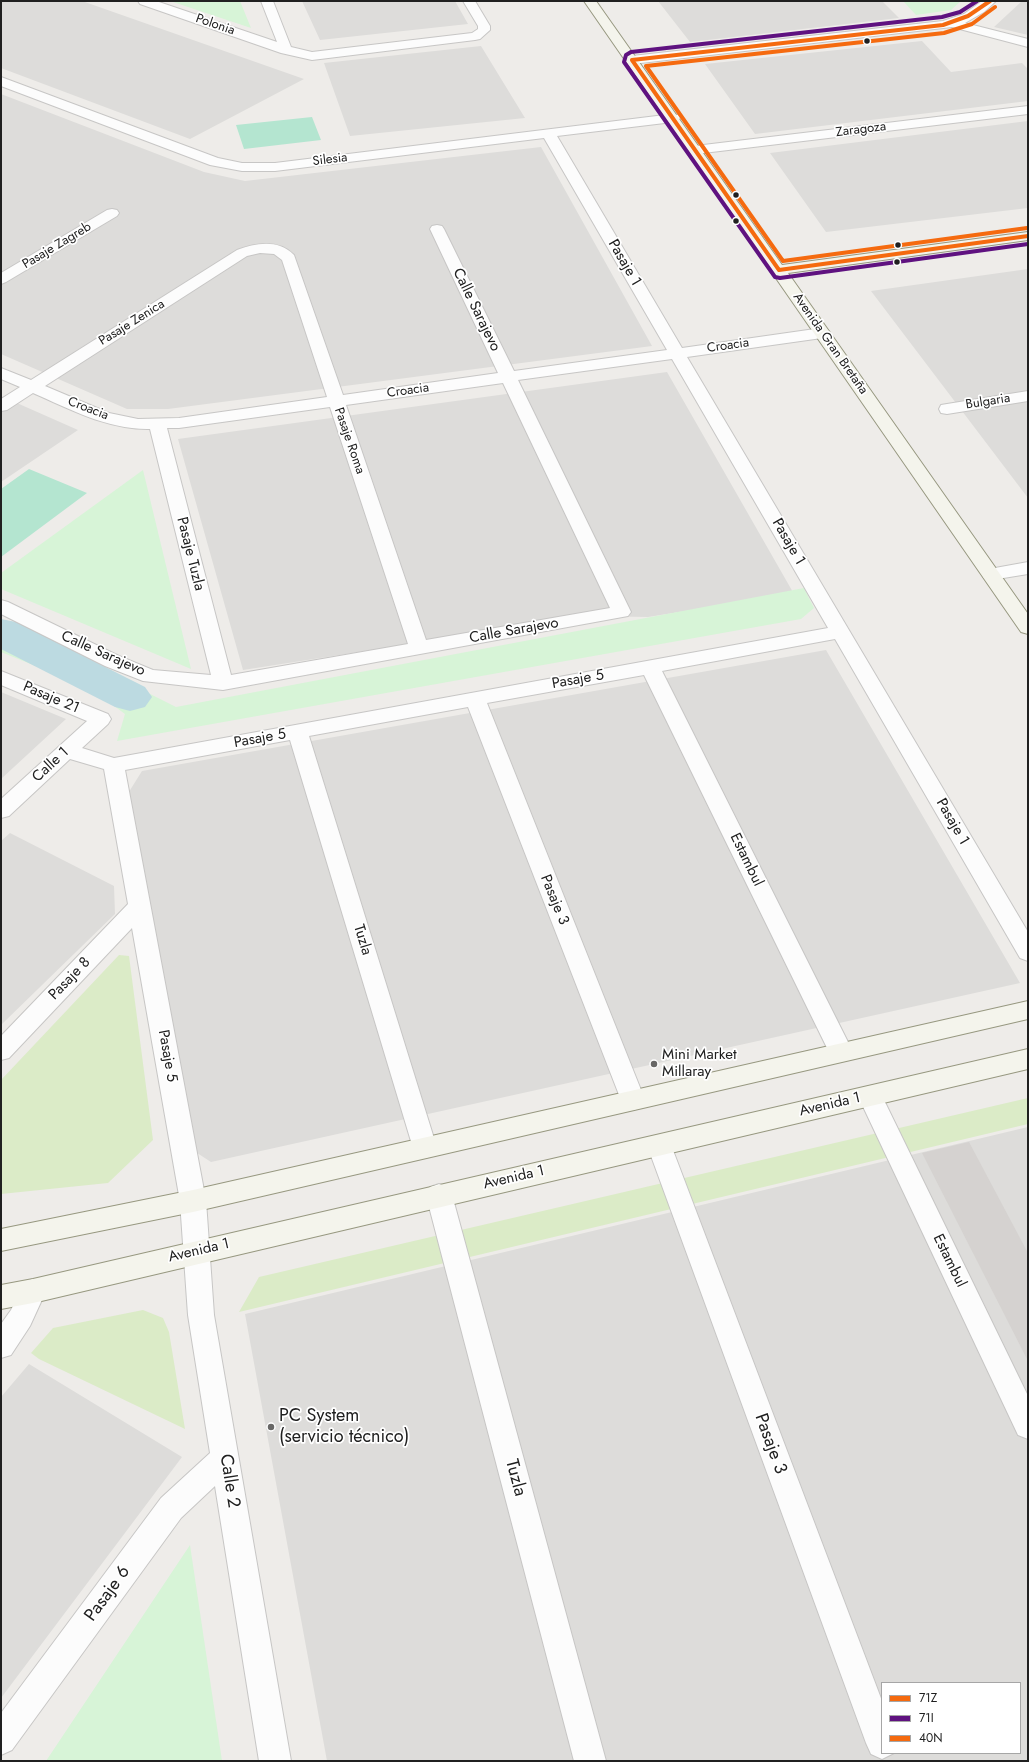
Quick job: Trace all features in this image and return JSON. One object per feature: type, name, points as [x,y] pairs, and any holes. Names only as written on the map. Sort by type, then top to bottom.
[{"type":"street","name":"Polonia","points":[[144,1],[286,50],[312,56],[475,36],[484,30],[484,26],[469,1]]},
{"type":"street","points":[[267,1],[286,50]]},
{"type":"street","name":"Avenida Gran Bretaña","points":[[590,1],[1028,628]]},
{"type":"street","points":[[632,60],[952,23],[970,17],[990,1]]},
{"type":"street","points":[[952,23],[1028,43]]},
{"type":"street","name":"Silesia","points":[[1,81],[215,162],[242,167],[274,167],[673,118]]},
{"type":"street","name":"Zaragoza","points":[[695,150],[1028,110]]},
{"type":"street","name":"Pasaje 1","points":[[548,134],[1028,952]]},
{"type":"street","name":"Pasaje Zagreb","points":[[1,279],[112,213]]},
{"type":"street","name":"Calle Sarajevo","points":[[1,606],[112,661],[150,676],[223,683],[621,612],[437,229]]},
{"type":"street","points":[[778,270],[1028,236]]},
{"type":"street","name":"Pasaje Zenica","points":[[1,406],[242,253],[249,250],[267,248]]},
{"type":"street","name":"Pasaje Roma","points":[[267,248],[282,251],[289,258],[419,648]]},
{"type":"street","name":"Croacia","points":[[1,373],[104,417],[138,424],[157,424],[201,421],[822,333]]},
{"type":"street","name":"Bulgaria","points":[[947,409],[1028,396]]},
{"type":"street","name":"Pasaje Tuzla","points":[[157,424],[223,683]]},
{"type":"street","points":[[991,574],[1028,568]]},
{"type":"street","name":"Pasaje 5","points":[[193,1201],[114,765],[841,632]]},
{"type":"street","name":"Estambul","points":[[650,667],[841,1052]]},
{"type":"street","name":"Pasaje 21","points":[[1,677],[101,719]]},
{"type":"street","name":"Pasaje 3","points":[[475,699],[633,1100]]},
{"type":"street","name":"Calle 1","points":[[1,811],[101,719]]},
{"type":"street","name":"Tuzla","points":[[298,732],[425,1148]]},
{"type":"street","points":[[66,751],[114,765]]},
{"type":"street","name":"Pasaje 8","points":[[1,1051],[140,907]]},
{"type":"street","points":[[1,1240],[193,1201],[1028,1010]]},
{"type":"street","name":"Avenida 1","points":[[1,1297],[33,1291],[1028,1059]]},
{"type":"street","name":"Estambul","points":[[870,1096],[1028,1426]]},
{"type":"street","name":"Pasaje 3","points":[[659,1145],[881,1740]]},
{"type":"street","name":"Tuzla","points":[[439,1196],[590,1761]]},
{"type":"street","name":"Calle 2","points":[[193,1201],[201,1315],[275,1761]]},
{"type":"street","points":[[1,1346],[21,1318],[33,1291]]},
{"type":"street","name":"Pasaje 6","points":[[1,1739],[171,1508],[225,1457]]},
{"type":"shaded area","points":[[1,1],[82,1],[304,79],[190,139],[1,68]]},
{"type":"shaded area","points":[[302,1],[455,1],[468,24],[320,40]]},
{"type":"shaded area","points":[[658,1],[882,1],[899,18],[690,42]]},
{"type":"shaded area","points":[[1022,1],[1028,1],[1028,35],[994,27]]},
{"type":"shaded area","points":[[922,41],[951,72],[1022,63],[1028,69],[1028,101],[755,134],[705,64]]},
{"type":"shaded area","points":[[481,46],[525,118],[350,136],[324,63]]},
{"type":"shaded area","points":[[1,94],[204,172],[245,181],[541,147],[652,346],[168,409],[127,409],[1,354]]},
{"type":"shaded area","points":[[1028,121],[1028,208],[826,232],[770,153]]},
{"type":"shaded area","points":[[1028,269],[1028,498],[871,291]]},
{"type":"shaded area","points":[[667,372],[794,594],[648,617],[590,616],[243,670],[178,439]]},
{"type":"shaded area","points":[[1,396],[78,430],[1,482]]},
{"type":"shaded area","points":[[826,650],[1020,983],[211,1162],[191,1149],[127,795],[142,771]]},
{"type":"shaded area","points":[[1,692],[66,719],[1,779]]},
{"type":"shaded area","points":[[10,833],[114,886],[115,914],[1,1025],[1,841]]},
{"type":"shaded area","points":[[1028,1127],[1028,1761],[327,1761],[245,1314]]},
{"type":"shaded area","points":[[29,1364],[182,1457],[1,1698],[1,1397]]},
{"type":"green space","points":[[170,1],[240,1],[251,28]]},
{"type":"green space","points":[[903,1],[961,1],[951,10],[916,15]]},
{"type":"green space","points":[[312,117],[321,140],[244,149],[236,125]]},
{"type":"green space","points":[[29,469],[87,493],[1,557],[1,489]]},
{"type":"green space","points":[[143,470],[191,669],[1,589],[1,573]]},
{"type":"green space","points":[[804,588],[814,608],[801,619],[117,741],[125,714],[90,688],[1,652],[1,619],[176,707]]},
{"type":"green space","points":[[119,955],[129,956],[153,1140],[108,1183],[1,1194],[1,1080]]},
{"type":"green space","points":[[1028,1098],[1028,1124],[239,1312],[259,1277]]},
{"type":"green space","points":[[143,1310],[163,1318],[169,1332],[185,1429],[39,1359],[31,1353],[53,1328]]},
{"type":"green space","points":[[190,1545],[222,1761],[46,1761]]},
{"type":"building","points":[[969,1142],[1028,1253],[1028,1361],[922,1153]]},
{"type":"waterway","points":[[1,632],[130,697]]},
{"type":"transit line","name":"71I","points":[[977,1],[960,12],[942,17],[631,52],[626,55],[624,62],[775,277],[780,278],[1028,244]]},
{"type":"transit line","name":"71Z","points":[[990,1],[968,16],[943,25],[632,60],[779,270],[1028,236]]},
{"type":"transit line","name":"40N","points":[[995,7],[972,24],[944,33],[646,66],[783,261],[1027,228]]},
{"type":"place","name":"Mini Market Millaray","points":[[654,1064]]},
{"type":"place","name":"PC System (servicio técnico)","points":[[271,1427]]}]
